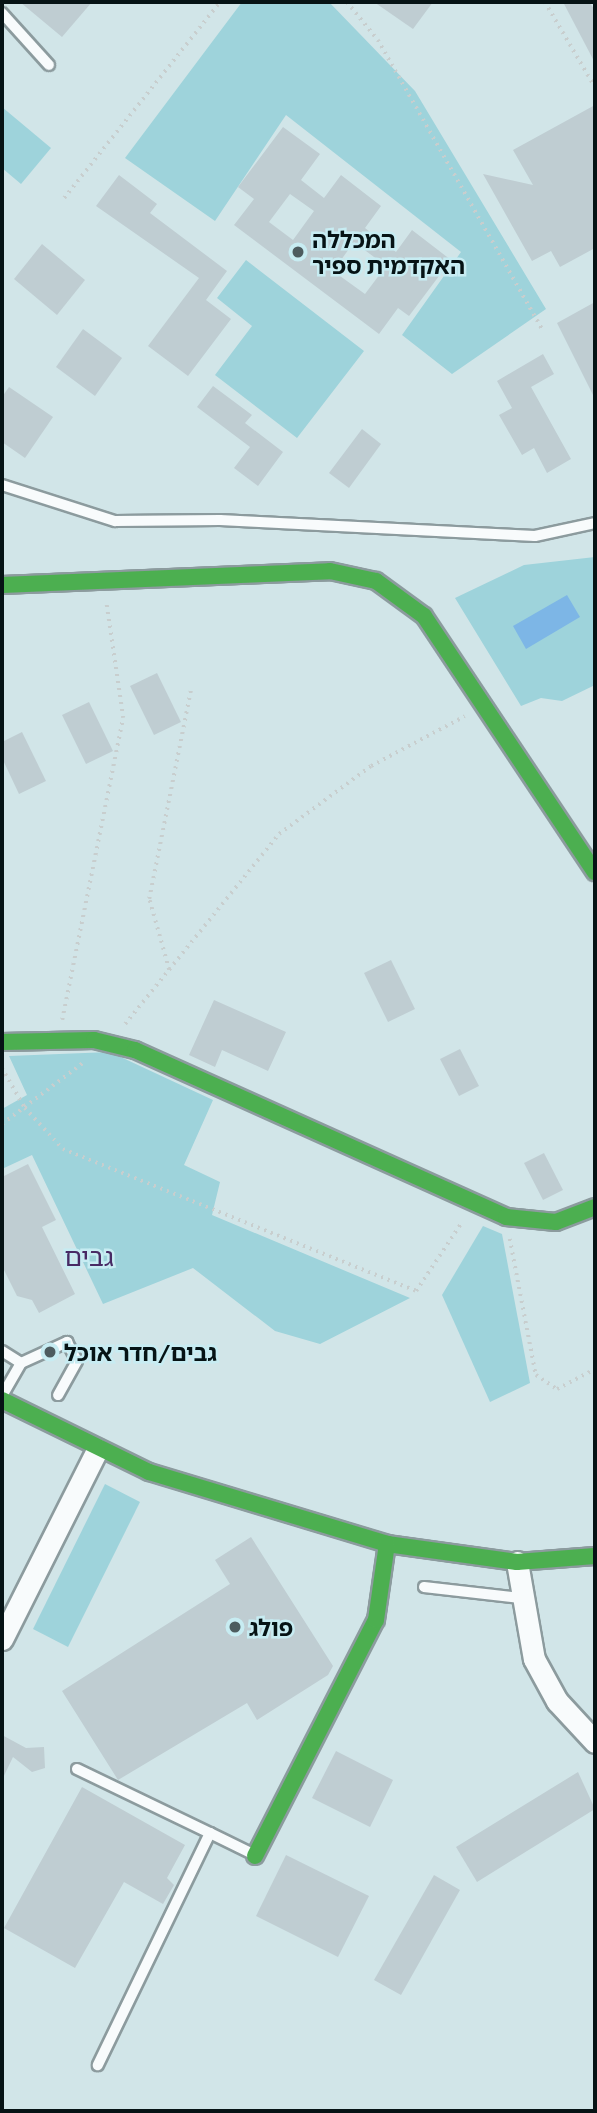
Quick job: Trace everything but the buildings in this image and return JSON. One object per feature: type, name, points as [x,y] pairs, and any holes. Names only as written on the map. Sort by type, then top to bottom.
[{"type":"street","points":[[2,585],[102,578],[330,571],[376,581],[424,616],[482,707],[595,872]]},
{"type":"street","points":[[2,1042],[107,1041],[506,1217],[556,1222],[595,1207]]},
{"type":"street","points":[[2,1398],[97,1450],[219,1496],[387,1544],[517,1562],[595,1556]]},
{"type":"street","points":[[2,1639],[97,1450]]},
{"type":"street","points":[[256,1856],[376,1620],[387,1544]]},
{"type":"street","points":[[517,1562],[520,1598],[534,1659],[557,1701],[595,1742]]},
{"type":"lane","points":[[2,13],[49,65]]},
{"type":"lane","points":[[2,485],[115,522],[220,520],[535,536],[595,523]]},
{"type":"lane","points":[[2,1398],[21,1363],[67,1342],[77,1361],[58,1395]]},
{"type":"lane","points":[[2,1351],[21,1363]]},
{"type":"lane","points":[[424,1587],[520,1598]]},
{"type":"lane","points":[[77,1769],[256,1856]]},
{"type":"lane","points":[[98,2065],[211,1833]]},
{"type":"path","points":[[64,198],[220,2]]},
{"type":"path","points":[[346,2],[378,40],[543,331]]},
{"type":"path","points":[[545,2],[595,87]]},
{"type":"path","points":[[58,1040],[123,718],[102,578]]},
{"type":"path","points":[[169,970],[149,899],[191,689]]},
{"type":"path","points":[[2,1124],[107,1041],[169,970],[279,834],[371,766],[482,707]]},
{"type":"path","points":[[2,1068],[25,1108],[63,1149],[416,1291],[474,1203]]},
{"type":"path","points":[[506,1217],[536,1376],[557,1389],[595,1369]]},
{"type":"shaded area","points":[[242,2],[329,2],[415,91],[546,309],[452,374],[402,335],[461,252],[286,115],[215,221],[125,158]]},
{"type":"shaded area","points":[[2,107],[51,148],[21,184],[2,168]]},
{"type":"shaded area","points":[[246,260],[364,351],[297,438],[215,375],[252,326],[217,298]]},
{"type":"shaded area","points":[[595,557],[595,685],[562,701],[541,698],[521,706],[455,598],[524,565]]},
{"type":"shaded area","points":[[110,1052],[213,1100],[184,1165],[220,1182],[212,1215],[410,1298],[320,1344],[275,1331],[193,1268],[103,1304],[32,1155],[2,1169],[2,1109],[27,1095],[9,1056]]},
{"type":"shaded area","points":[[483,1226],[502,1234],[530,1383],[490,1402],[442,1295]]},
{"type":"shaded area","points":[[105,1484],[140,1502],[68,1647],[33,1629]]},
{"type":"water","points":[[567,595],[580,617],[526,649],[513,626]]},
{"type":"traffic: fast","points":[[2,585],[330,571],[376,581],[424,616],[595,872]]},
{"type":"traffic: fast","points":[[2,1042],[94,1040],[135,1050],[506,1217],[556,1222],[595,1207]]},
{"type":"traffic: fast","points":[[2,1400],[149,1472],[387,1544],[517,1562],[595,1556]]},
{"type":"traffic: fast","points":[[255,1856],[376,1620],[387,1544]]},
{"type":"place","name":"המכללה האקדמית ספיר","points":[[298,252]]},
{"type":"place","name":"גבים/חדר אוכל","points":[[50,1352]]},
{"type":"place","name":"פולג","points":[[235,1627]]},
{"type":"district","name":"גבים","points":[[89,1256]]}]
